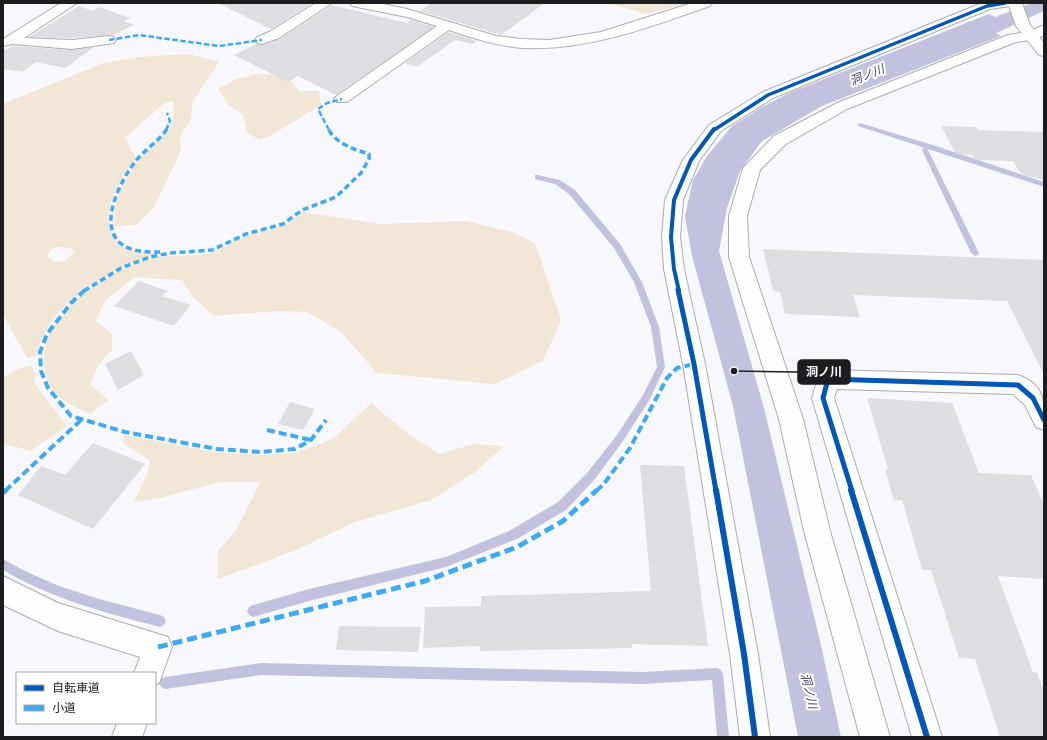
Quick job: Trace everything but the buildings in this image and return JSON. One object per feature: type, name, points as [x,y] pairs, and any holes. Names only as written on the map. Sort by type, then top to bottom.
[{"type":"street","points":[[7,42],[70,3]]},
{"type":"street","points":[[262,40],[274,36],[325,3]]},
{"type":"street","points":[[357,3],[410,14],[496,40],[529,43],[584,40],[620,32],[705,3]]},
{"type":"street","points":[[755,737],[744,654],[696,372],[674,269],[671,237],[674,200],[691,160],[715,128],[768,96],[987,6],[1005,3]]},
{"type":"street","points":[[1015,3],[1033,30],[1044,52]]},
{"type":"street","points":[[342,99],[447,25]]},
{"type":"street","points":[[874,737],[817,531],[791,419],[739,257],[738,216],[752,168],[780,140],[842,106],[1033,30]]},
{"type":"street","points":[[7,42],[64,46],[109,40]]},
{"type":"street","points":[[927,737],[823,398],[828,379],[1018,385],[1033,398],[1044,420]]},
{"type":"street","points":[[3,590],[24,604],[109,635],[158,647],[149,672]]},
{"type":"street","points":[[127,737],[132,724]]},
{"type":"shaded area","points":[[601,3],[689,3],[645,14],[620,6]]},
{"type":"shaded area","points":[[189,54],[219,62],[193,101],[191,120],[180,136],[181,151],[154,207],[136,225],[115,226],[116,204],[119,194],[136,165],[171,126],[173,120],[173,101],[163,104],[125,138],[136,158],[119,184],[111,203],[109,213],[112,233],[120,246],[128,250],[156,254],[120,269],[83,291],[66,305],[53,320],[43,337],[37,356],[27,358],[3,314],[3,104],[103,63],[139,57]],"holes":[[[56,247],[71,248],[74,252],[66,260],[56,262],[47,256],[51,250]]]},
{"type":"shaded area","points":[[256,74],[286,75],[299,91],[319,91],[321,105],[270,136],[259,140],[247,132],[243,115],[229,105],[218,89],[234,80]]},
{"type":"shaded area","points":[[302,212],[380,224],[466,221],[512,232],[535,243],[561,320],[543,361],[495,384],[377,373],[341,332],[307,312],[276,311],[214,316],[192,296],[182,280],[134,277],[104,302],[96,321],[112,334],[112,350],[98,365],[90,384],[108,400],[91,414],[72,406],[52,389],[45,372],[44,361],[46,344],[54,327],[65,311],[97,284],[115,273],[149,259],[199,255],[215,251],[247,236],[283,226],[291,222]]},
{"type":"shaded area","points":[[31,365],[35,373],[35,384],[67,426],[31,451],[3,444],[3,378],[18,369]]},
{"type":"shaded area","points":[[371,403],[408,434],[440,454],[473,444],[504,446],[474,473],[431,500],[355,522],[294,551],[218,579],[218,551],[237,529],[260,482],[220,482],[156,499],[134,502],[148,472],[150,461],[123,443],[124,435],[217,452],[261,455],[295,453],[333,439]]},
{"type":"water","points":[[1032,3],[1044,3],[1044,11],[996,33],[1001,36],[822,106],[762,141],[740,171],[727,208],[719,251],[764,408],[820,641],[841,737],[798,737],[733,406],[692,256],[685,216],[693,180],[707,156],[732,126],[762,107],[789,93],[989,14],[995,17]]},
{"type":"waterway","points":[[860,125],[1044,185]]},
{"type":"waterway","points":[[925,150],[975,253]]},
{"type":"waterway","points":[[253,611],[309,595],[446,562],[513,535],[562,506],[591,476],[620,438],[646,398],[661,367],[655,327],[638,282],[617,246],[572,192],[557,182],[538,177]]},
{"type":"waterway","points":[[3,564],[21,575],[59,592],[99,605],[160,621]]},
{"type":"waterway","points":[[165,683],[261,669],[642,678],[717,674],[723,737]]},
{"type":"marked path","points":[[109,40],[139,35],[219,46],[262,40]]},
{"type":"marked path","points":[[326,420],[311,440],[295,449],[260,452],[217,449],[125,432],[71,416],[48,388],[41,371],[40,352],[47,334],[71,303],[90,286],[121,268],[150,257],[170,253],[212,250],[246,234],[283,224],[302,210],[336,197],[361,173],[369,159],[369,154],[342,144],[333,137],[325,121],[319,114],[318,109],[327,103],[342,99]]},
{"type":"marked path","points":[[160,252],[139,250],[124,245],[119,242],[113,234],[111,223],[112,211],[121,185],[143,152],[167,129],[170,121],[167,113]]},
{"type":"marked path","points":[[158,647],[313,610],[425,581],[517,547],[563,521],[603,485],[630,448],[667,378],[677,368],[694,364]]},
{"type":"marked path","points":[[3,493],[81,420]]},
{"type":"marked path","points":[[267,430],[311,440]]},
{"type":"cycle path","points":[[755,737],[744,654],[694,364],[674,269],[671,237],[674,200],[691,160],[715,128],[768,95],[987,6],[1005,3]]},
{"type":"cycle path","points":[[927,737],[823,398],[828,379],[1018,385],[1033,398],[1044,420]]},
{"type":"place","name":"洞ノ川","points":[[734,371]]}]
